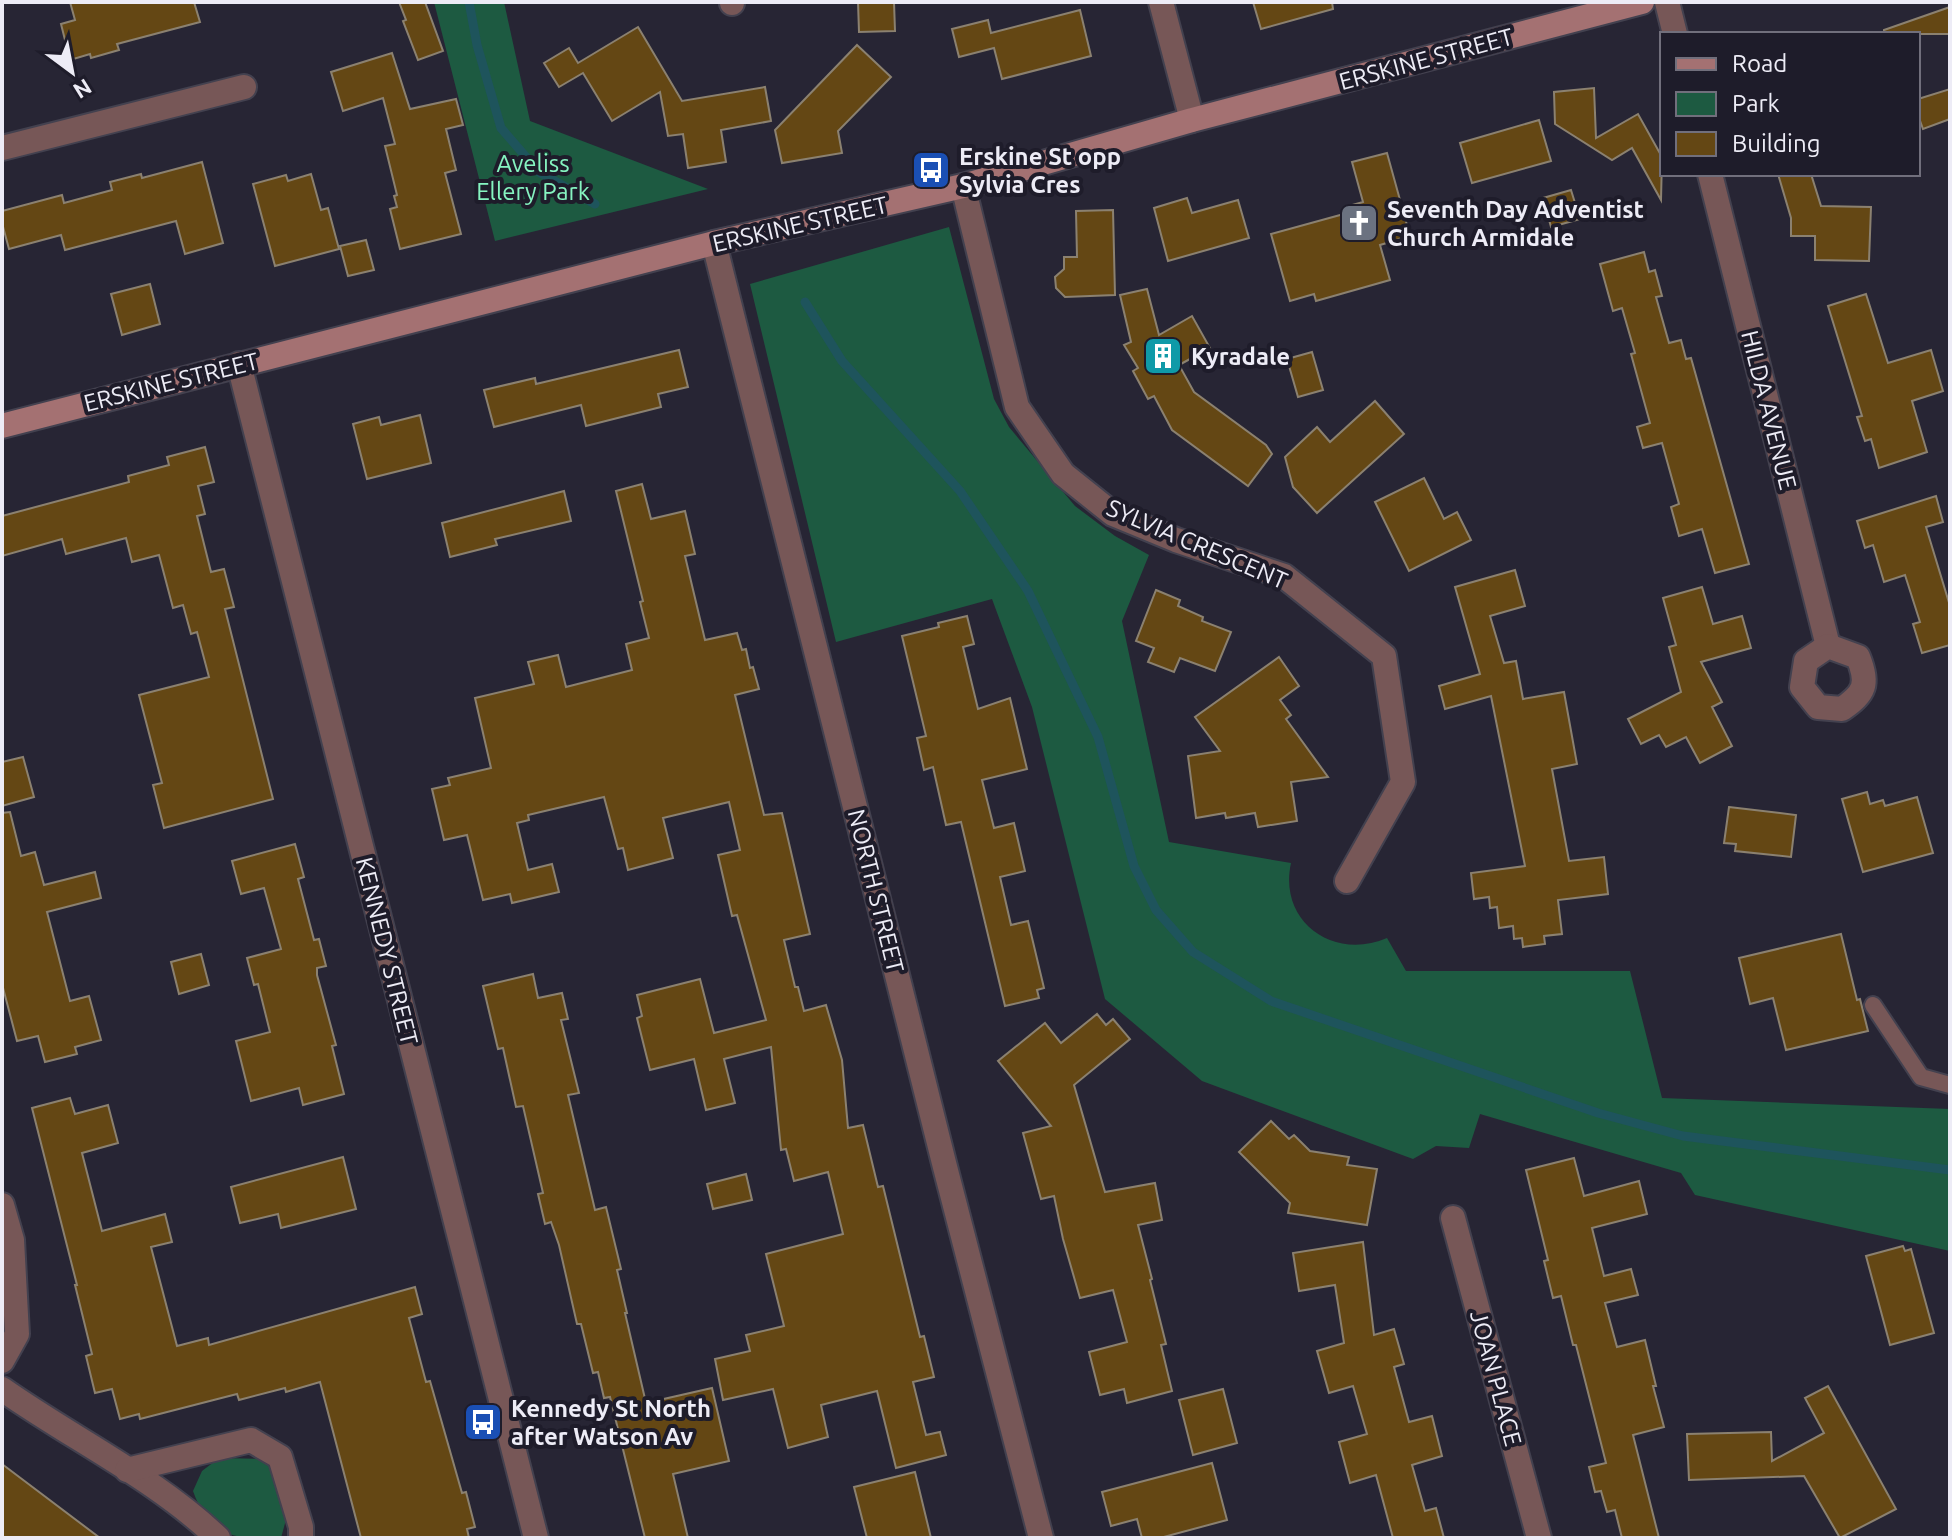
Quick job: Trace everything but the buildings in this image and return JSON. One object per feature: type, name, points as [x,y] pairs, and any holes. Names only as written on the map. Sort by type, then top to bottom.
[{"type":"street","points":[[1161,2],[1192,120]]},
{"type":"street","name":"ERSKINE STREET","points":[[2,426],[714,243],[963,186],[1192,120],[1642,2]]},
{"type":"street","points":[[1667,2],[1674,32]]},
{"type":"street","points":[[2,148],[244,87]]},
{"type":"street","name":"HILDA AVENUE","points":[[1710,176],[1828,646]]},
{"type":"street","name":"SYLVIA CRESCENT","points":[[963,186],[1017,407],[1063,474],[1113,514],[1176,540],[1284,576],[1384,656],[1403,782],[1347,881]]},
{"type":"street","name":"NORTH STREET","points":[[714,243],[940,1148],[1041,1538]]},
{"type":"street","name":"KENNEDY STREET","points":[[239,364],[536,1538]]},
{"type":"street","points":[[2,1205],[12,1240],[17,1334],[2,1361]]},
{"type":"street","name":"JOAN PLACE","points":[[1453,1218],[1539,1538]]},
{"type":"street","points":[[2,1389],[197,1518],[218,1538]]},
{"type":"street","points":[[127,1470],[251,1440],[280,1457],[301,1527],[301,1538]]},
{"type":"lane","points":[[1873,1005],[1921,1077],[1950,1085]]},
{"type":"green space","name":"Aveliss Ellery Park","points":[[434,2],[504,2],[530,121],[708,189],[495,241]]},
{"type":"green space","points":[[949,227],[994,399],[1009,427],[1075,506],[1115,536],[1149,555],[1122,621],[1169,842],[1291,863],[1289,884],[1293,903],[1314,931],[1330,940],[1348,944],[1367,944],[1387,938],[1406,971],[1630,971],[1662,1098],[1950,1109],[1950,1251],[1695,1195],[1681,1173],[1480,1114],[1469,1148],[1436,1146],[1413,1159],[1202,1081],[1105,999],[1032,707],[992,599],[836,642],[750,284]]},
{"type":"green space","points":[[219,1458],[266,1459],[290,1505],[281,1538],[237,1536],[226,1533],[208,1519],[193,1491],[202,1471]]},
{"type":"waterway","points":[[469,2],[477,45],[501,128],[539,172],[595,204]]},
{"type":"waterway","points":[[805,302],[842,361],[960,491],[1028,591],[1098,737],[1134,866],[1156,910],[1193,952],[1271,1001],[1598,1113],[1683,1136],[1950,1170]]},
{"type":"place","name":"Erskine St opp Sylvia Cres","points":[[931,170]]},
{"type":"place","name":"Seventh Day Adventist Church Armidale","points":[[1359,223]]},
{"type":"place","name":"Kyradale","points":[[1163,356]]},
{"type":"place","name":"Kennedy St North after Watson Av","points":[[483,1422]]}]
